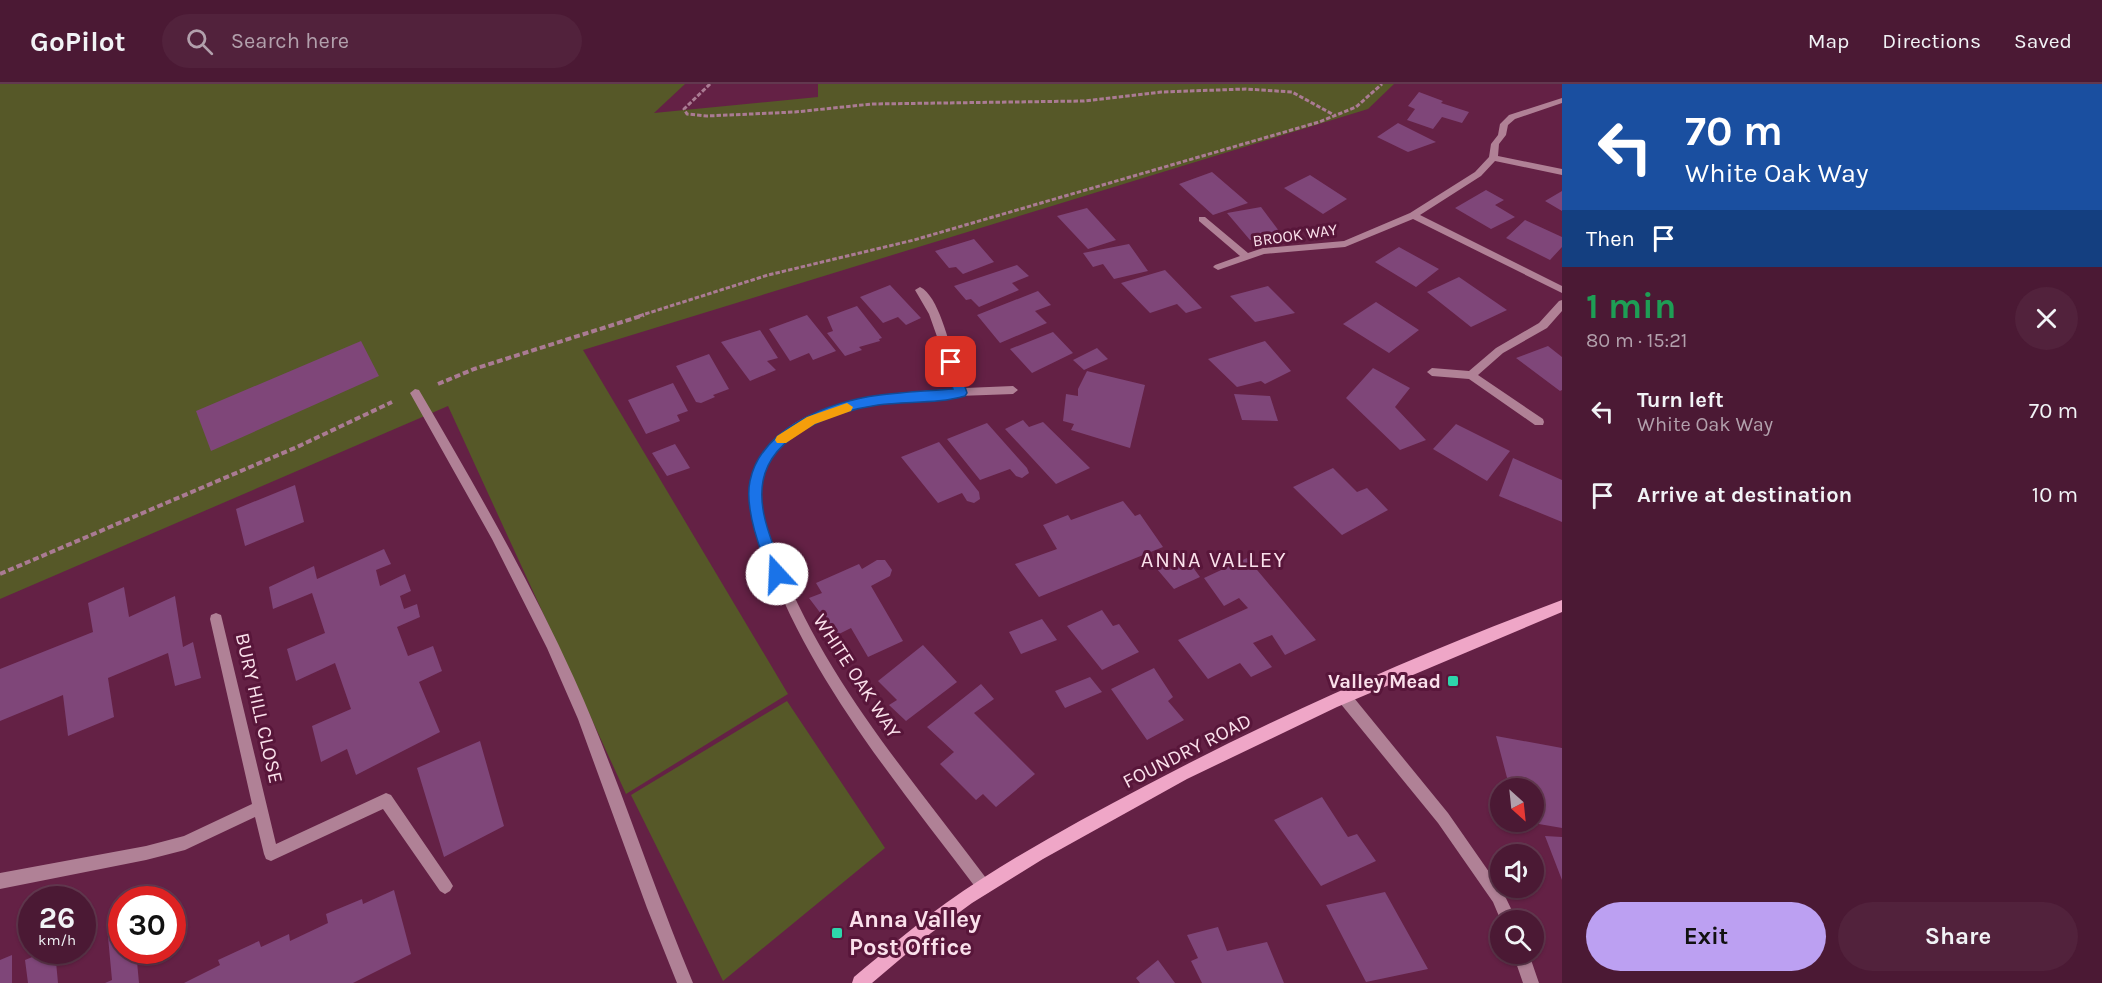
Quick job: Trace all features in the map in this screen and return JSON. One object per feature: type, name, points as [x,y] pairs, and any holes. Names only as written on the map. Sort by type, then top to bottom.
[{"type":"street","name":"BROOK WAY","points":[[1218,267],[1281,249],[1345,244],[1413,216],[1478,174],[1493,158],[1495,144],[1502,135],[1504,124],[1512,117],[1562,100]]},
{"type":"street","points":[[1493,158],[1562,172]]},
{"type":"street","points":[[1413,216],[1562,290]]},
{"type":"street","name":"BROOK WAY","points":[[1202,219],[1247,257]]},
{"type":"street","points":[[920,290],[930,301],[960,393]]},
{"type":"street","points":[[1471,375],[1502,348],[1527,338],[1545,325],[1562,303]]},
{"type":"street","points":[[1432,372],[1471,375],[1539,423]]},
{"type":"street","name":"WHITE OAK WAY","points":[[984,887],[889,761],[829,676],[784,594],[758,519],[756,481],[763,462],[774,447],[789,433],[811,421],[855,405],[879,400],[1013,390]]},
{"type":"street","points":[[416,393],[487,518],[569,682],[611,788],[640,873],[685,983]]},
{"type":"street","name":"FOUNDRY ROAD","points":[[860,983],[966,898],[1054,844],[1156,787],[1256,736],[1562,606]]},
{"type":"street","name":"BURY HILL CLOSE","points":[[216,619],[271,854],[386,800],[445,886]]},
{"type":"street","points":[[1345,698],[1443,818],[1498,897],[1504,910]]},
{"type":"street","name":"BURY HILL CLOSE","points":[[0,881],[146,853],[185,843],[261,807]]},
{"type":"street","points":[[1524,964],[1531,983]]},
{"type":"path","points":[[710,84],[684,109],[687,114],[707,117],[795,112],[872,104],[990,100],[1084,101],[1161,92],[1246,88],[1292,92],[1334,116]]},
{"type":"path","points":[[0,574],[474,369],[768,275],[914,240],[1334,116],[1356,107],[1382,84]]},
{"type":"green space","points":[[0,84],[685,84],[654,113],[818,97],[818,84],[1394,84],[1368,109],[583,350],[788,694],[626,794],[448,406],[0,599]]},
{"type":"green space","points":[[787,701],[885,848],[723,981],[631,795]]},
{"type":"building","points":[[1419,92],[1443,101],[1441,103],[1469,112],[1462,123],[1442,117],[1433,129],[1407,120],[1415,109],[1408,106]]},
{"type":"building","points":[[1398,123],[1436,142],[1408,152],[1377,137]]},
{"type":"building","points":[[1212,172],[1248,203],[1213,215],[1179,184]]},
{"type":"building","points":[[1310,175],[1347,199],[1323,214],[1284,188]]},
{"type":"building","points":[[1486,190],[1504,200],[1495,205],[1515,217],[1491,229],[1455,208]]},
{"type":"building","points":[[1562,191],[1562,211],[1545,201]]},
{"type":"building","points":[[1261,207],[1282,235],[1250,240],[1227,213]]},
{"type":"building","points":[[1087,208],[1116,240],[1088,249],[1057,216]]},
{"type":"building","points":[[1525,220],[1562,237],[1562,247],[1550,260],[1506,238]]},
{"type":"building","points":[[974,239],[994,262],[963,274],[956,267],[949,268],[935,251]]},
{"type":"building","points":[[1129,244],[1148,271],[1114,279],[1103,264],[1093,267],[1083,253]]},
{"type":"building","points":[[1399,247],[1439,269],[1416,287],[1375,262]]},
{"type":"building","points":[[1017,265],[1029,276],[1012,283],[1019,290],[979,307],[971,299],[966,300],[954,286]]},
{"type":"building","points":[[1165,270],[1202,308],[1186,313],[1177,304],[1150,313],[1121,283]]},
{"type":"building","points":[[1459,277],[1507,310],[1471,327],[1427,292]]},
{"type":"building","points":[[890,285],[921,318],[906,325],[898,317],[883,323],[860,297]]},
{"type":"building","points":[[1268,286],[1295,313],[1255,322],[1230,296]]},
{"type":"building","points":[[1038,291],[1051,305],[1035,311],[1047,323],[1000,343],[977,315]]},
{"type":"building","points":[[1376,302],[1419,330],[1389,353],[1343,324]]},
{"type":"building","points":[[857,306],[882,338],[879,339],[880,341],[859,347],[862,350],[845,356],[827,333],[833,331],[827,317]]},
{"type":"building","points":[[807,315],[836,351],[813,360],[809,353],[790,361],[769,329]]},
{"type":"building","points":[[760,330],[778,358],[767,361],[776,370],[750,381],[721,342]]},
{"type":"building","points":[[1053,332],[1073,353],[1032,373],[1010,349]]},
{"type":"building","points":[[361,341],[379,376],[211,451],[196,411]]},
{"type":"building","points":[[1265,341],[1291,371],[1265,384],[1261,381],[1237,387],[1208,359]]},
{"type":"building","points":[[1548,346],[1562,357],[1562,390],[1560,391],[1516,358]]},
{"type":"building","points":[[1097,348],[1108,359],[1084,370],[1073,360]]},
{"type":"building","points":[[709,354],[729,389],[701,403],[696,402],[676,366]]},
{"type":"building","points":[[1373,368],[1410,388],[1395,407],[1426,440],[1400,450],[1346,398]]},
{"type":"building","points":[[1087,371],[1145,385],[1130,448],[1071,430],[1074,424],[1063,421],[1066,394],[1078,396],[1078,389]]},
{"type":"building","points":[[673,383],[688,411],[677,415],[680,421],[646,434],[628,400]]},
{"type":"building","points":[[1234,394],[1270,396],[1278,421],[1242,420]]},
{"type":"building","points":[[1023,420],[1029,427],[1043,422],[1090,468],[1056,484],[1005,429]]},
{"type":"building","points":[[987,423],[1029,473],[1022,478],[1016,476],[1010,469],[980,480],[947,439]]},
{"type":"building","points":[[1456,424],[1510,451],[1487,481],[1433,449]]},
{"type":"building","points":[[939,442],[979,492],[980,499],[974,503],[967,501],[962,493],[938,503],[901,457]]},
{"type":"building","points":[[675,444],[690,468],[667,476],[652,453]]},
{"type":"building","points":[[1513,458],[1562,480],[1562,522],[1499,496]]},
{"type":"building","points":[[1333,468],[1357,492],[1367,488],[1388,510],[1342,535],[1293,487]]},
{"type":"building","points":[[295,485],[304,522],[245,546],[236,509]]},
{"type":"building","points":[[1123,501],[1135,516],[1140,514],[1163,547],[1039,597],[1015,564],[1057,549],[1043,525],[1068,515],[1071,520]]},
{"type":"building","points":[[384,549],[391,564],[376,570],[380,586],[405,574],[411,591],[400,596],[404,609],[417,604],[420,617],[397,627],[408,656],[433,646],[442,671],[419,682],[440,732],[356,775],[347,749],[321,762],[312,726],[351,709],[335,663],[296,681],[287,649],[325,633],[312,593],[273,609],[269,587],[314,566],[317,579]]},
{"type":"building","points":[[1181,551],[1200,577],[1174,589],[1151,562]]},
{"type":"building","points":[[1247,558],[1316,640],[1285,655],[1272,635],[1253,643],[1272,667],[1251,677],[1240,663],[1208,679],[1178,640],[1248,608],[1239,598],[1224,606],[1204,578]]},
{"type":"building","points":[[877,560],[885,560],[892,570],[890,576],[871,586],[903,641],[868,657],[851,628],[837,635],[809,598],[822,593],[816,583],[859,564],[862,569]]},
{"type":"building","points":[[124,587],[129,617],[175,596],[183,647],[193,642],[201,678],[175,686],[168,653],[108,678],[114,717],[68,736],[63,695],[0,721],[0,669],[93,632],[88,603]]},
{"type":"building","points":[[1102,610],[1113,626],[1119,624],[1139,652],[1102,670],[1067,626]]},
{"type":"building","points":[[1042,619],[1057,640],[1021,654],[1009,632]]},
{"type":"building","points":[[923,645],[957,682],[906,721],[889,705],[897,700],[878,681]]},
{"type":"building","points":[[1154,668],[1173,697],[1168,701],[1184,720],[1147,740],[1111,689]]},
{"type":"building","points":[[1090,677],[1102,692],[1065,708],[1055,691]]},
{"type":"building","points":[[981,684],[994,699],[974,713],[1035,774],[996,807],[983,794],[976,800],[940,764],[954,752],[927,727]]},
{"type":"building","points":[[1496,736],[1562,748],[1562,828],[1544,825],[1544,778],[1507,778]]},
{"type":"building","points":[[480,741],[504,826],[444,857],[417,768]]},
{"type":"building","points":[[1322,797],[1348,837],[1357,834],[1376,861],[1321,886],[1274,820]]},
{"type":"building","points":[[1545,836],[1562,837],[1562,880]]},
{"type":"building","points":[[394,890],[411,954],[353,983],[184,983],[220,965],[218,960],[259,941],[261,947],[289,934],[290,941],[328,923],[326,914],[362,899],[363,904]]},
{"type":"building","points":[[1385,892],[1428,969],[1366,982],[1326,905]]},
{"type":"building","points":[[1218,927],[1227,951],[1267,942],[1284,983],[1202,983],[1191,961],[1198,958],[1187,935]]},
{"type":"building","points":[[12,955],[12,983],[0,983],[0,960]]},
{"type":"building","points":[[1158,960],[1175,983],[1140,983],[1136,978]]},
{"type":"building","points":[[26,964],[56,964],[58,983],[28,983]]},
{"type":"building","points":[[111,964],[137,964],[139,983],[105,983],[112,980]]},
{"type":"slow traffic","points":[[782,440],[789,433],[811,421],[847,407]]},
{"type":"place","name":"Valley Mead","points":[[1453,681]]},
{"type":"place","name":"Anna Valley Post Office","points":[[837,933]]},
{"type":"district","name":"ANNA VALLEY","points":[[1214,560]]},
{"type":"route","points":[[777,574],[758,519],[756,497],[756,481],[763,462],[774,447],[789,433],[811,421],[855,405],[879,400],[960,393],[951,362]]}]
